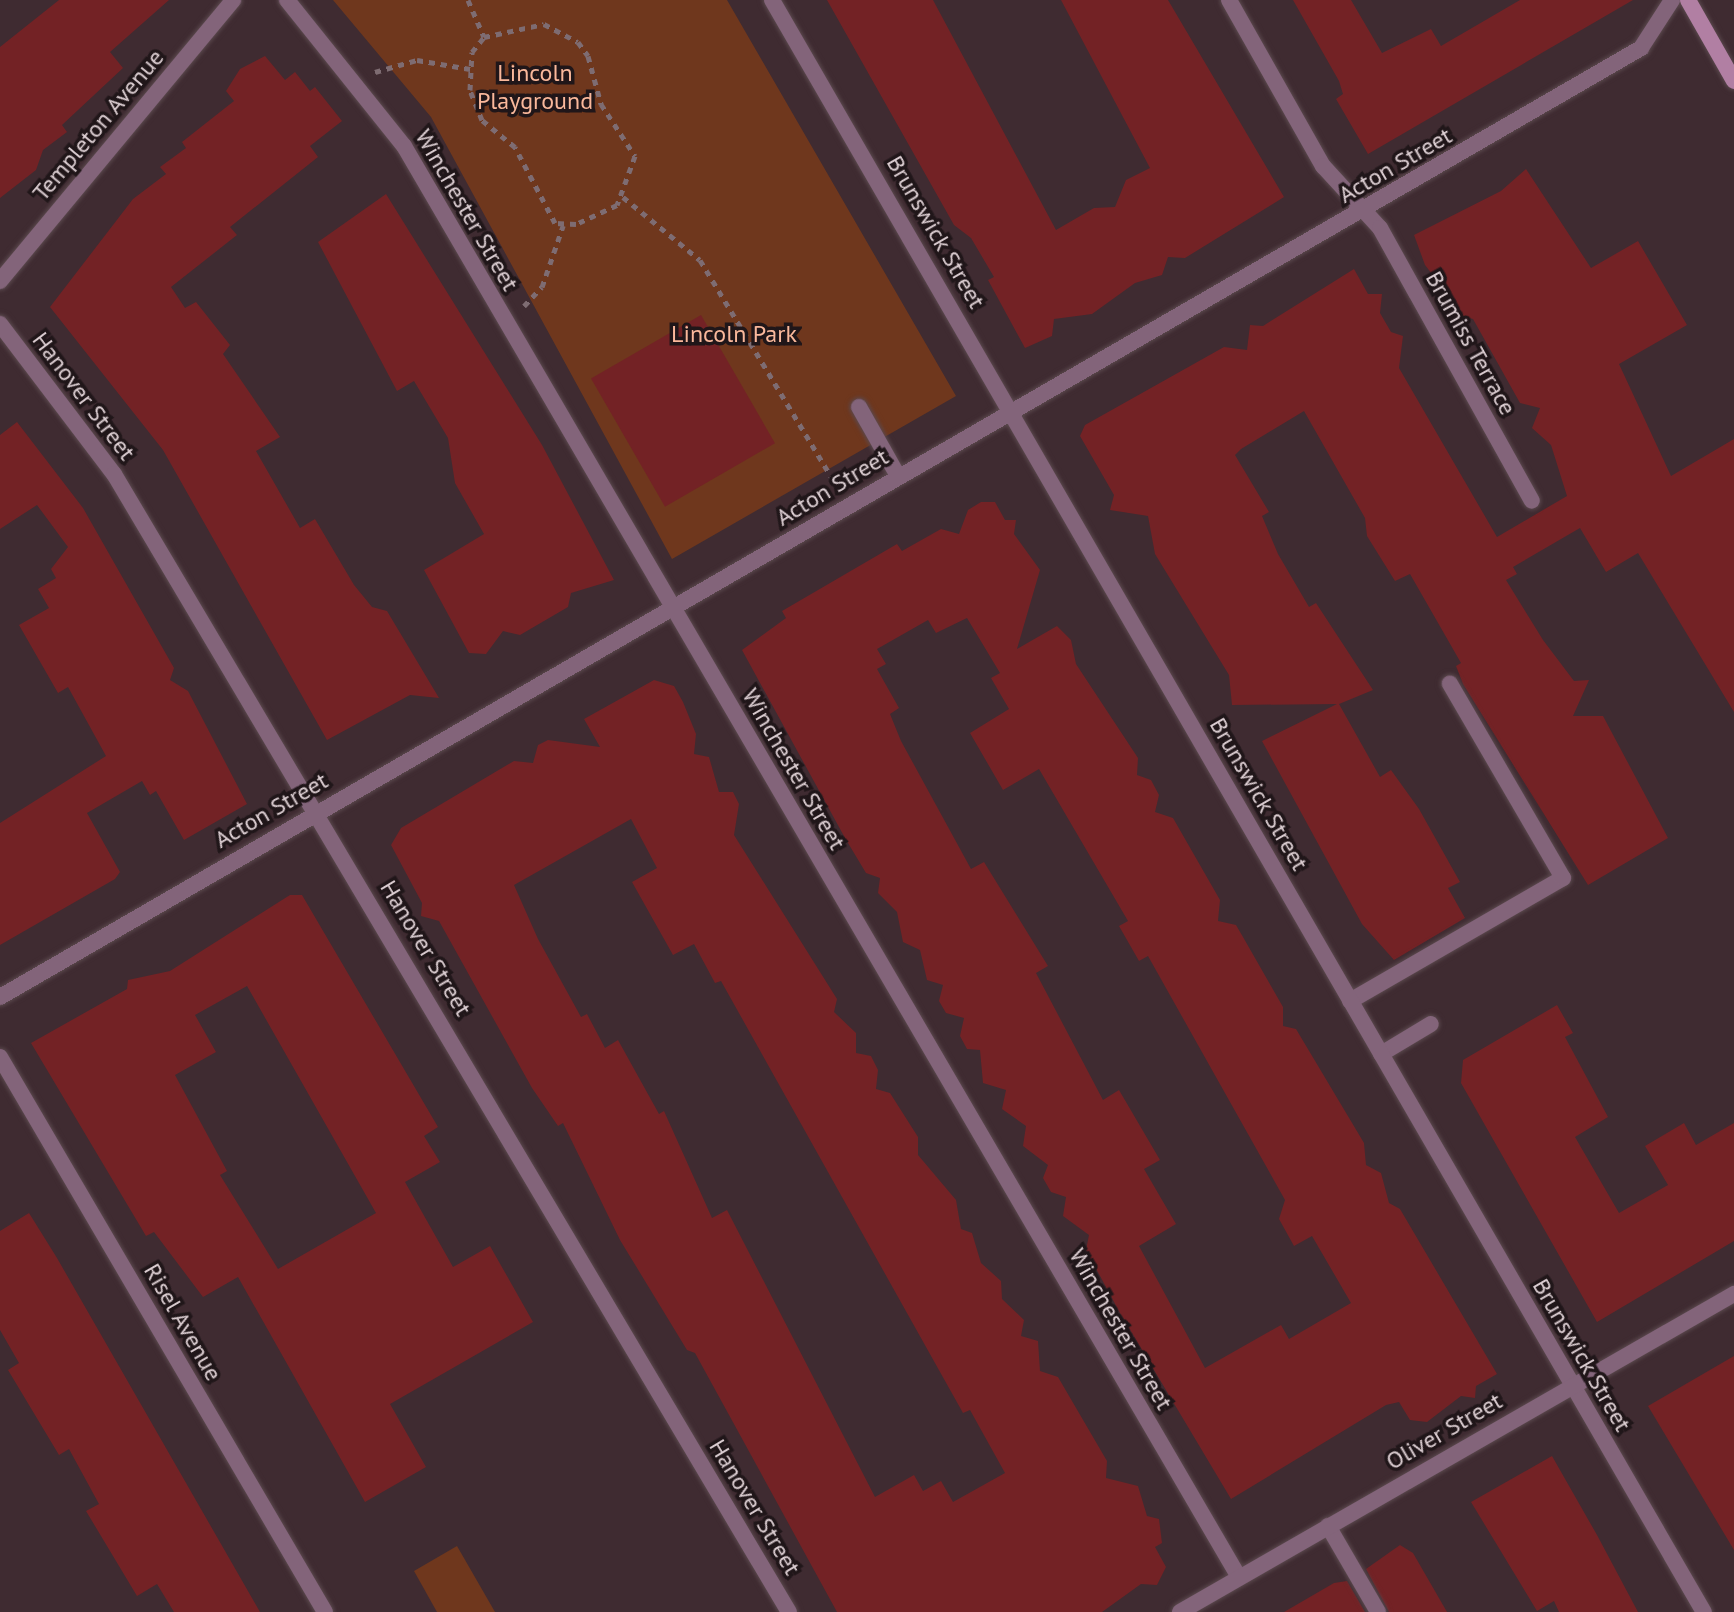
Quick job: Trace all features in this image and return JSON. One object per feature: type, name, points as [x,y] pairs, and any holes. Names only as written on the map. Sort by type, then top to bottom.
[{"type":"main road","points":[[1688,0],[1734,81]]},
{"type":"street","name":"Templeton Avenue","points":[[0,281],[233,0]]},
{"type":"street","name":"Winchester Street","points":[[287,0],[404,146],[503,321],[1239,1577]]},
{"type":"street","name":"Brunswick Street","points":[[772,0],[1012,409],[1704,1612]]},
{"type":"street","name":"Brumiss Terrace","points":[[1229,0],[1323,166],[1366,210],[1532,501]]},
{"type":"street","name":"Acton Street","points":[[0,997],[317,811],[673,612],[1012,409],[1366,210],[1641,48],[1672,0]]},
{"type":"street","name":"Hanover Street","points":[[0,324],[114,474],[317,811],[789,1612]]},
{"type":"street","points":[[859,407],[898,476]]},
{"type":"street","points":[[1350,1001],[1563,878],[1450,684]]},
{"type":"street","points":[[1381,1054],[1431,1024]]},
{"type":"street","name":"Risel Avenue","points":[[0,1057],[325,1612]]},
{"type":"street","name":"Oliver Street","points":[[1180,1612],[1571,1384],[1734,1294]]},
{"type":"street","points":[[1328,1526],[1378,1612]]},
{"type":"path","points":[[468,0],[484,37],[470,69],[482,120],[515,147],[546,210],[563,226]]},
{"type":"path","points":[[484,37],[544,24],[578,42],[601,104],[632,143],[632,179],[623,197],[594,219],[563,226]]},
{"type":"path","points":[[354,83],[394,62],[445,61],[470,69]]},
{"type":"path","points":[[623,197],[675,234],[719,286],[848,506]]},
{"type":"path","points":[[503,321],[535,298],[563,226]]},
{"type":"green space","name":"Lincoln Park","points":[[333,0],[727,0],[956,396],[672,559],[431,117]]},
{"type":"green space","points":[[457,1546],[495,1612],[437,1612],[414,1571]]},
{"type":"building","points":[[59,0],[169,0],[110,52],[123,68],[62,125],[67,132],[43,150],[36,170],[0,198],[0,47]]},
{"type":"building","points":[[827,0],[933,0],[1056,230],[1094,208],[1115,207],[1126,180],[1150,168],[1061,0],[1168,0],[1284,197],[1185,258],[1168,257],[1162,275],[1135,283],[1092,314],[1054,319],[1052,336],[1025,348],[988,280],[994,277],[971,238],[954,225]]},
{"type":"building","points":[[1293,0],[1351,0],[1382,53],[1431,29],[1441,46],[1520,0],[1633,0],[1368,154],[1336,99],[1343,94],[1339,81]]},
{"type":"building","points":[[265,56],[285,80],[295,72],[310,91],[315,87],[342,121],[310,146],[318,157],[230,227],[237,235],[171,287],[185,308],[196,302],[230,345],[223,354],[280,437],[256,451],[300,528],[315,519],[354,585],[372,607],[387,611],[439,698],[410,695],[327,740],[163,450],[50,307],[133,199],[166,174],[160,167],[186,148],[182,142],[234,101],[226,91],[240,69]]},
{"type":"building","points":[[1526,169],[1591,268],[1638,241],[1687,325],[1619,364],[1671,476],[1734,439],[1734,712],[1638,553],[1606,572],[1580,528],[1513,567],[1517,574],[1506,580],[1543,640],[1574,681],[1589,680],[1573,716],[1603,716],[1668,838],[1588,885],[1463,684],[1456,666],[1461,663],[1410,574],[1395,581],[1367,536],[1365,518],[1304,411],[1241,449],[1235,455],[1269,512],[1262,516],[1278,554],[1309,607],[1316,603],[1373,690],[1339,704],[1380,777],[1391,770],[1419,809],[1460,882],[1448,888],[1465,918],[1394,960],[1362,924],[1262,741],[1337,704],[1232,705],[1229,675],[1155,554],[1148,516],[1110,510],[1114,495],[1080,436],[1085,425],[1224,347],[1247,350],[1250,325],[1263,326],[1354,269],[1368,294],[1382,294],[1380,313],[1391,332],[1403,336],[1399,368],[1497,537],[1567,496],[1551,445],[1532,428],[1540,408],[1520,403],[1473,319],[1448,312],[1452,300],[1425,265],[1414,235],[1501,191]]},
{"type":"building","points":[[386,194],[542,445],[614,580],[571,593],[568,607],[520,635],[503,631],[486,654],[469,653],[424,570],[484,534],[455,483],[448,438],[414,381],[397,391],[318,242]]},
{"type":"building","points":[[701,315],[775,443],[665,507],[591,379]]},
{"type":"building","points":[[17,422],[83,508],[174,668],[170,680],[188,691],[247,804],[184,840],[156,791],[150,795],[142,781],[87,813],[120,872],[115,879],[0,945],[0,823],[106,756],[68,687],[58,693],[19,625],[49,608],[38,589],[56,578],[51,569],[68,547],[37,505],[0,529],[0,435]]},
{"type":"building","points":[[981,502],[995,502],[1005,520],[1016,520],[1014,534],[1040,570],[1017,649],[1057,626],[1071,640],[1076,664],[1138,758],[1137,775],[1151,780],[1159,795],[1155,812],[1173,818],[1220,900],[1218,921],[1236,925],[1283,1007],[1283,1026],[1296,1029],[1364,1143],[1366,1165],[1381,1173],[1389,1203],[1400,1209],[1497,1374],[1476,1386],[1475,1398],[1461,1396],[1427,1422],[1410,1420],[1399,1402],[1386,1405],[1231,1499],[1086,1250],[1089,1235],[1063,1216],[1066,1197],[1051,1192],[1043,1178],[1048,1165],[1023,1146],[1026,1126],[1002,1109],[1006,1090],[983,1083],[980,1050],[967,1049],[960,1036],[964,1018],[946,1013],[939,1001],[943,985],[927,980],[920,950],[903,942],[897,912],[878,893],[880,878],[866,873],[742,650],[786,618],[782,611],[897,544],[902,551],[941,529],[959,534],[968,510]],"holes":[[[967,618],[1000,673],[991,678],[1009,709],[970,733],[1003,790],[1039,769],[1128,921],[1119,926],[1139,961],[1148,956],[1285,1200],[1279,1219],[1294,1246],[1312,1236],[1351,1303],[1289,1339],[1281,1325],[1205,1368],[1139,1246],[1176,1224],[1144,1169],[1160,1160],[1119,1090],[1103,1100],[1036,973],[1048,966],[984,862],[971,869],[901,741],[890,714],[899,708],[877,669],[886,664],[877,649],[928,620],[936,633]]]},
{"type":"building","points":[[654,680],[674,686],[696,734],[694,754],[709,757],[719,792],[733,792],[739,804],[734,835],[837,999],[834,1012],[856,1033],[856,1053],[871,1056],[878,1070],[876,1089],[890,1093],[918,1137],[918,1155],[956,1200],[961,1229],[972,1233],[981,1263],[1001,1281],[1002,1299],[1024,1320],[1021,1336],[1038,1341],[1040,1371],[1058,1377],[1107,1461],[1106,1478],[1138,1486],[1147,1516],[1159,1519],[1162,1543],[1155,1547],[1166,1567],[1157,1585],[1141,1584],[1102,1612],[837,1612],[695,1353],[687,1350],[620,1240],[563,1123],[558,1126],[532,1088],[439,921],[421,916],[422,903],[391,845],[401,828],[514,761],[533,763],[538,745],[548,740],[600,747],[584,719]],"holes":[[[631,819],[657,868],[632,882],[673,955],[694,944],[715,983],[721,981],[963,1413],[970,1410],[1005,1473],[953,1502],[941,1481],[923,1491],[914,1475],[875,1497],[727,1210],[712,1218],[664,1111],[659,1114],[618,1040],[605,1048],[587,1014],[581,1017],[538,939],[514,885]]]},
{"type":"building","points":[[290,895],[302,895],[438,1127],[424,1136],[440,1162],[405,1182],[453,1267],[490,1246],[533,1322],[390,1404],[426,1467],[365,1502],[238,1277],[203,1297],[154,1232],[146,1236],[31,1043],[127,989],[128,980],[170,971]],"holes":[[[247,986],[376,1213],[278,1269],[220,1175],[227,1171],[175,1075],[216,1052],[195,1015]]]},
{"type":"building","points":[[1557,1005],[1573,1033],[1565,1037],[1608,1117],[1575,1137],[1619,1213],[1668,1185],[1645,1146],[1684,1123],[1696,1145],[1734,1123],[1734,1241],[1597,1322],[1461,1083],[1463,1060]]},
{"type":"building","points":[[29,1213],[260,1612],[174,1612],[157,1584],[137,1596],[86,1511],[99,1504],[69,1449],[59,1455],[8,1370],[19,1363],[0,1330],[0,1231]]},
{"type":"building","points":[[1734,1356],[1734,1550],[1648,1406]]},
{"type":"building","points":[[1552,1456],[1638,1612],[1559,1612],[1554,1601],[1537,1611],[1471,1502]]},
{"type":"building","points":[[1400,1545],[1413,1553],[1447,1612],[1389,1612],[1366,1569]]},
{"type":"building","points":[[1347,1581],[1365,1612],[1284,1612],[1334,1583]]},
{"type":"park label","name":"Lincoln Playground","points":[[535,87]]}]
